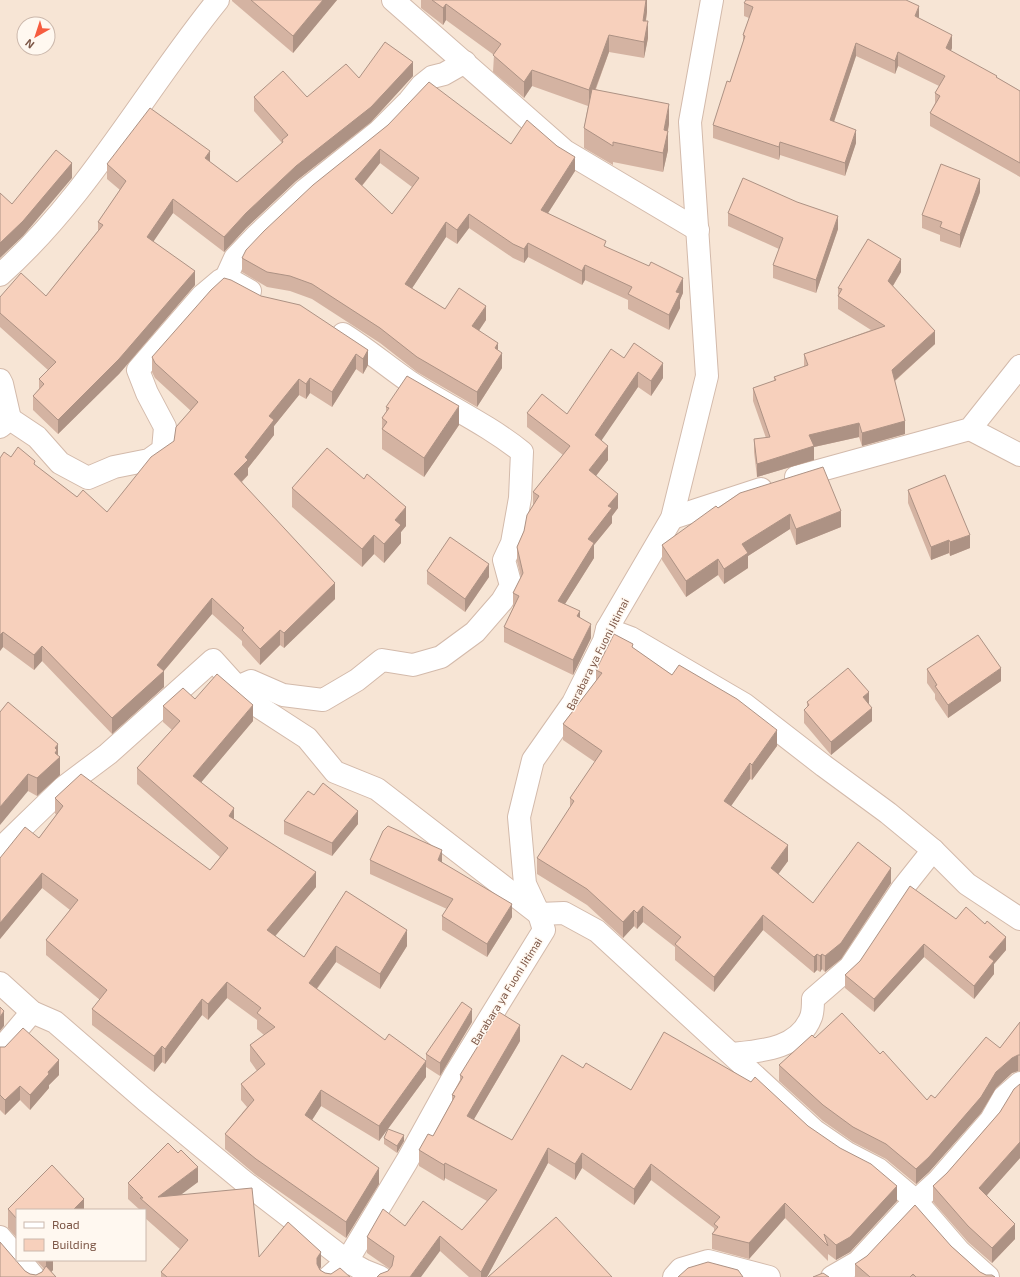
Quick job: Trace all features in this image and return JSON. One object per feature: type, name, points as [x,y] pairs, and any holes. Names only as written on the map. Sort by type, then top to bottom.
[{"type":"street","points":[[0,275],[21,256],[72,200],[187,38],[218,0]]},
{"type":"street","points":[[393,0],[565,151],[698,230]]},
{"type":"street","name":"Barabara ya Fuoni Jitimai","points":[[329,1277],[347,1261],[407,1161],[454,1076],[544,930],[539,914],[525,884],[519,817],[533,760],[573,703],[604,641],[607,629],[672,518],[707,376],[690,122],[712,0]]},
{"type":"street","points":[[224,280],[235,258],[256,237],[306,190],[379,131],[409,101],[422,85],[432,76],[444,74],[465,62]]},
{"type":"street","points":[[0,380],[2,384],[5,423],[37,437],[60,462],[88,478],[114,467],[149,460],[163,450],[165,427],[147,393],[138,370],[202,296],[221,280],[224,280],[236,283],[263,299],[271,301]]},
{"type":"street","points":[[237,687],[251,681],[283,695],[322,700],[356,680],[382,660],[413,666],[441,656],[475,632],[502,601],[512,586],[504,560],[512,543],[520,498],[522,452],[485,426],[410,382],[373,353],[328,325]]},
{"type":"street","points":[[672,518],[805,475],[970,428],[1020,366]]},
{"type":"street","points":[[970,428],[1020,454]]},
{"type":"street","points":[[607,629],[636,641],[744,704],[888,813],[933,850],[967,884],[1020,919]]},
{"type":"street","points":[[0,849],[64,787],[108,754],[212,660],[250,701],[307,738],[335,772],[377,789],[539,914],[564,913],[597,931],[815,1131],[847,1153],[878,1169],[916,1201],[959,1251],[988,1277]]},
{"type":"street","points":[[732,1054],[762,1051],[784,1045],[802,1032],[812,1016],[813,999],[850,967],[902,889],[933,850]]},
{"type":"street","points":[[0,983],[32,1012],[56,1022],[144,1100],[235,1175],[347,1261],[380,1277]]},
{"type":"street","points":[[0,1050],[32,1012]]},
{"type":"street","points":[[832,1277],[858,1262],[905,1211],[938,1181],[991,1120],[1004,1097],[1020,1083]]},
{"type":"street","points":[[0,1237],[16,1256]]},
{"type":"street","points":[[21,1261],[34,1277]]},
{"type":"street","points":[[674,1277],[681,1268],[708,1261],[769,1277]]},
{"type":"shaded area","points":[[0,0],[1020,0],[1020,1277],[0,1277]]},
{"type":"building","points":[[251,0],[323,0],[293,36]]},
{"type":"building","points":[[432,0],[646,0],[643,21],[648,21],[644,42],[609,35],[589,90],[532,70],[524,82],[493,55],[501,44],[446,4],[443,8]]},
{"type":"building","points":[[746,0],[906,0],[919,6],[915,16],[952,35],[946,48],[997,76],[996,77],[1020,91],[1020,163],[930,113],[940,96],[935,93],[945,76],[898,52],[895,61],[856,43],[830,120],[856,130],[845,163],[780,142],[779,147],[713,125],[727,81],[730,82],[745,36],[743,35],[753,7],[744,3]]},
{"type":"building","points":[[385,42],[413,62],[371,107],[296,166],[246,213],[224,237],[173,199],[147,237],[195,271],[119,359],[58,420],[33,396],[44,384],[39,379],[56,362],[0,313],[0,297],[21,273],[46,296],[103,225],[98,222],[126,181],[107,164],[150,108],[210,151],[205,158],[237,182],[283,142],[282,140],[288,135],[254,97],[283,71],[307,97],[346,64],[359,78]]},
{"type":"building","points":[[429,82],[511,144],[527,120],[557,146],[575,157],[541,210],[606,241],[604,246],[649,266],[651,262],[683,278],[676,292],[680,293],[669,315],[628,294],[632,287],[585,265],[582,271],[528,243],[524,249],[513,244],[469,214],[457,230],[446,222],[405,284],[445,309],[459,288],[486,306],[472,326],[498,343],[495,348],[502,353],[477,392],[417,357],[380,328],[312,284],[290,276],[267,272],[242,258],[246,250],[264,231],[313,185],[388,125]],"holes":[[[380,149],[419,178],[392,214],[355,179]]]},
{"type":"building","points":[[592,89],[669,104],[664,130],[668,131],[663,153],[613,142],[613,146],[584,128]]},
{"type":"building","points":[[56,150],[72,163],[23,221],[0,243],[0,193],[12,204]]},
{"type":"building","points":[[941,164],[980,179],[960,235],[940,227],[942,222],[922,215]]},
{"type":"building","points":[[743,178],[797,202],[838,216],[816,280],[773,265],[783,238],[728,213]]},
{"type":"building","points":[[868,239],[901,259],[888,281],[935,331],[892,370],[905,421],[862,433],[859,423],[809,435],[814,446],[757,464],[754,439],[770,437],[753,388],[776,380],[774,377],[808,365],[804,354],[885,326],[838,296],[842,289],[838,288]]},
{"type":"building","points":[[224,278],[231,280],[261,296],[300,305],[368,350],[363,359],[356,354],[332,392],[310,378],[306,384],[299,379],[269,416],[274,420],[245,457],[248,460],[234,474],[335,583],[284,633],[280,630],[260,649],[242,630],[244,628],[212,598],[157,665],[164,671],[112,718],[42,646],[34,655],[3,632],[0,635],[0,458],[4,452],[11,457],[18,447],[35,461],[34,464],[77,497],[83,490],[107,512],[151,457],[174,441],[176,427],[198,402],[155,363],[152,357],[211,290]]},
{"type":"building","points":[[634,343],[663,363],[651,381],[638,372],[595,435],[608,446],[589,470],[618,494],[608,506],[612,508],[588,539],[594,543],[558,601],[580,611],[577,616],[591,624],[573,660],[504,627],[519,596],[513,593],[523,573],[517,547],[524,531],[527,515],[539,496],[533,492],[570,446],[527,413],[542,394],[567,414],[611,349],[624,358]]},
{"type":"building","points":[[407,376],[459,406],[424,458],[382,429],[387,422],[382,418],[389,408],[386,407]]},
{"type":"building","points":[[327,448],[364,479],[367,474],[406,507],[395,520],[401,525],[384,544],[374,535],[362,549],[292,488]]},
{"type":"building","points":[[823,467],[841,511],[796,529],[790,514],[742,544],[748,553],[724,569],[718,559],[686,581],[662,545],[716,506],[718,508],[740,493]]},
{"type":"building","points":[[945,475],[970,535],[950,542],[949,540],[931,547],[908,490]]},
{"type":"building","points":[[450,537],[489,564],[465,599],[427,571]]},
{"type":"building","points":[[614,634],[633,644],[632,647],[672,675],[679,665],[737,699],[777,730],[752,765],[750,763],[724,801],[788,845],[771,868],[813,903],[858,842],[891,868],[841,943],[825,956],[822,954],[820,956],[817,954],[814,957],[763,915],[714,977],[675,944],[681,937],[643,906],[637,913],[634,910],[623,922],[587,889],[537,858],[574,801],[570,798],[602,751],[563,724],[602,673],[596,670]]},
{"type":"building","points":[[978,635],[1001,668],[948,705],[935,686],[937,685],[927,669]]},
{"type":"building","points":[[848,668],[869,692],[863,697],[872,708],[831,742],[804,710],[809,705],[807,702]]},
{"type":"building","points":[[217,674],[253,705],[193,776],[234,808],[229,816],[316,872],[267,930],[304,957],[346,891],[407,930],[380,974],[336,946],[309,983],[385,1040],[389,1034],[426,1061],[379,1126],[321,1090],[305,1115],[379,1168],[346,1222],[256,1159],[225,1134],[254,1100],[241,1084],[265,1064],[250,1045],[275,1027],[257,1013],[261,1008],[227,982],[208,1004],[202,999],[165,1049],[162,1046],[154,1056],[92,1009],[107,990],[46,940],[78,900],[42,873],[0,923],[0,858],[25,827],[39,838],[63,806],[55,798],[81,774],[210,870],[228,848],[137,768],[180,721],[163,706],[183,688],[195,699]]},
{"type":"building","points":[[8,702],[58,744],[55,748],[57,750],[55,753],[60,757],[37,778],[28,774],[0,807],[0,712]]},
{"type":"building","points":[[323,783],[358,811],[332,843],[284,821],[308,791],[314,795]]},
{"type":"building","points":[[388,826],[442,850],[438,860],[512,904],[487,944],[442,916],[453,899],[370,860],[383,831]]},
{"type":"building","points":[[910,886],[956,919],[966,907],[985,924],[987,921],[1006,937],[989,957],[994,961],[974,986],[924,944],[874,999],[845,975],[860,961]]},
{"type":"building","points":[[462,1002],[472,1009],[440,1063],[426,1054]]},
{"type":"building","points":[[0,1007],[4,1011],[0,1017]]},
{"type":"building","points":[[499,1012],[520,1025],[467,1116],[512,1140],[562,1055],[583,1068],[586,1063],[631,1090],[664,1032],[751,1082],[755,1077],[808,1126],[840,1148],[871,1164],[897,1186],[850,1237],[836,1245],[824,1234],[828,1246],[785,1203],[749,1243],[712,1234],[718,1227],[714,1224],[720,1217],[651,1164],[634,1189],[582,1153],[575,1164],[548,1148],[481,1272],[440,1236],[410,1277],[377,1277],[388,1271],[392,1266],[394,1256],[367,1237],[383,1209],[405,1226],[423,1201],[462,1230],[497,1190],[445,1163],[444,1165],[419,1150],[428,1134],[433,1136],[455,1096],[452,1095],[463,1077],[460,1075]]},
{"type":"building","points":[[842,1013],[880,1054],[883,1051],[927,1100],[931,1095],[935,1098],[986,1037],[1000,1048],[1020,1022],[1020,1055],[1012,1058],[996,1072],[981,1097],[929,1157],[916,1169],[886,1144],[853,1127],[823,1105],[779,1065],[812,1035],[815,1038]]},
{"type":"building","points":[[23,1028],[59,1060],[48,1072],[49,1074],[30,1095],[20,1086],[5,1100],[0,1095],[0,1047],[5,1047]]},
{"type":"building","points":[[1020,1084],[1020,1142],[979,1188],[1015,1224],[992,1248],[968,1226],[933,1186],[947,1173],[1000,1112],[1014,1089]]},
{"type":"building","points":[[388,1129],[404,1135],[397,1146],[384,1138]]},
{"type":"building","points":[[168,1143],[178,1153],[181,1150],[198,1167],[158,1197],[252,1188],[259,1257],[288,1222],[321,1252],[317,1258],[317,1264],[320,1270],[331,1274],[340,1268],[350,1277],[167,1277],[161,1272],[188,1240],[140,1198],[143,1198],[128,1183]]},
{"type":"building","points":[[52,1165],[84,1199],[74,1209],[16,1209],[16,1218],[8,1209]]},
{"type":"building","points":[[915,1205],[951,1246],[980,1272],[995,1277],[916,1277],[913,1274],[910,1277],[870,1277],[855,1264],[867,1256]]},
{"type":"building","points":[[556,1217],[612,1277],[488,1277]]},
{"type":"building","points":[[0,1242],[25,1271],[36,1275],[42,1272],[46,1266],[56,1277],[0,1277]]},
{"type":"building","points":[[708,1262],[738,1270],[743,1277],[678,1277],[688,1268]]},
{"type":"building","points":[[823,1273],[829,1277],[813,1277]]}]
